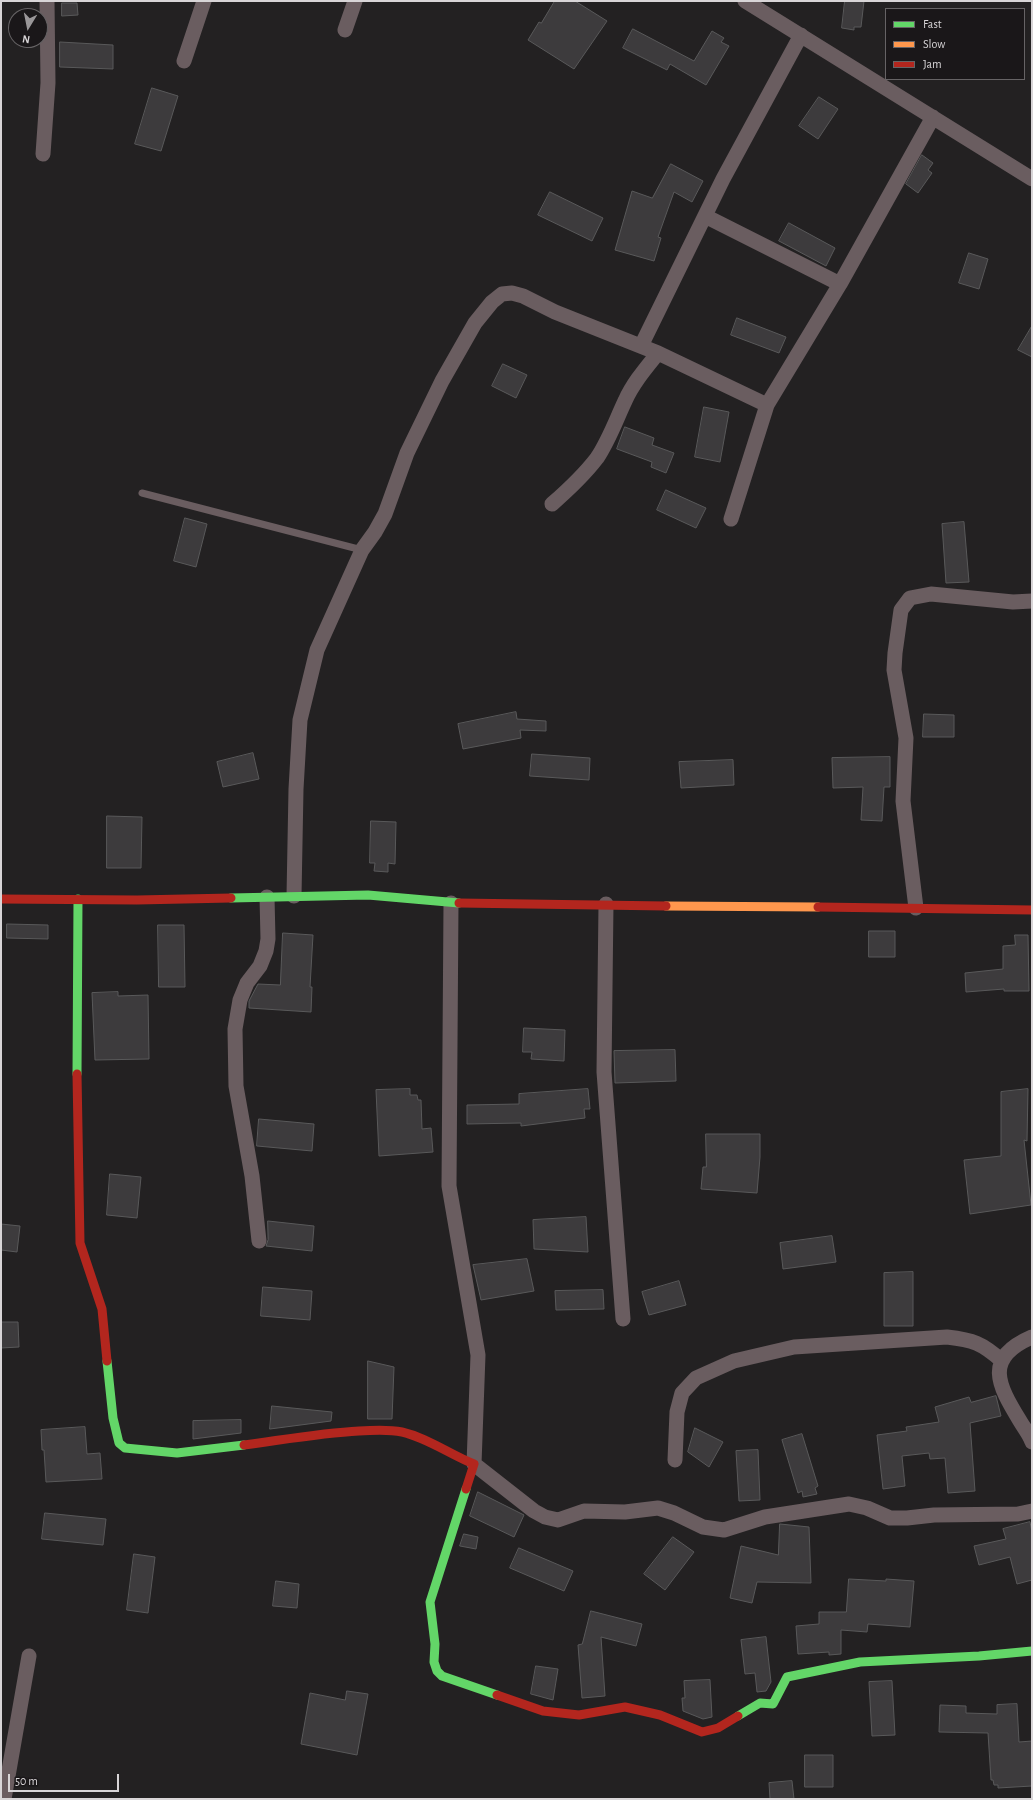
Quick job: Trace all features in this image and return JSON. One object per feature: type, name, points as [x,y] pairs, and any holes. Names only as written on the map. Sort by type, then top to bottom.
[{"type":"street","points":[[43,154],[48,83],[47,1]]},
{"type":"street","points":[[184,61],[204,1]]},
{"type":"street","points":[[345,30],[355,1]]},
{"type":"street","points":[[748,1],[1032,179]]},
{"type":"street","points":[[642,346],[723,179],[801,35]]},
{"type":"street","points":[[731,519],[768,405],[840,284],[933,117]]},
{"type":"street","points":[[705,216],[840,284]]},
{"type":"street","points":[[294,896],[296,789],[300,720],[317,650],[362,550],[375,532],[385,514],[407,453],[442,381],[475,323],[492,302],[502,294],[512,292],[523,296],[555,312],[658,353],[768,405]]},
{"type":"street","points":[[552,504],[597,458],[626,399],[644,370],[658,353]]},
{"type":"street","points":[[916,908],[903,801],[906,738],[894,670],[895,652],[902,610],[910,598],[931,594],[1013,602],[1032,601]]},
{"type":"street","points":[[1,899],[368,895],[451,903],[1032,910]]},
{"type":"street","points":[[259,1241],[252,1176],[236,1086],[235,1029],[240,1000],[247,983],[260,966],[266,951],[268,939],[267,897]]},
{"type":"street","points":[[78,899],[77,1058],[80,1243],[102,1309],[113,1418],[119,1443],[125,1448],[176,1453],[343,1432],[378,1430],[401,1432],[431,1442],[454,1456],[474,1464],[534,1511],[545,1517],[558,1520],[584,1511],[625,1512],[658,1508],[674,1512],[703,1527],[724,1530],[765,1517],[849,1504],[867,1508],[890,1518],[934,1515],[1018,1514],[1032,1511]]},
{"type":"street","points":[[451,903],[449,1186],[478,1355],[474,1464],[430,1602],[435,1644],[434,1662],[437,1671],[442,1676],[543,1711],[579,1715],[625,1707],[660,1715],[702,1732],[718,1728],[760,1703],[773,1704],[787,1676],[860,1662],[979,1656],[1032,1651]]},
{"type":"street","points":[[606,904],[604,1072],[623,1319]]},
{"type":"street","points":[[675,1460],[677,1412],[682,1393],[696,1378],[734,1361],[794,1347],[947,1337],[971,1340],[988,1348],[1002,1361]]},
{"type":"street","points":[[1032,1337],[1022,1341],[1008,1351],[1002,1361],[999,1372],[1000,1384],[1032,1442]]},
{"type":"street","points":[[4,1799],[29,1656]]},
{"type":"lane","points":[[142,493],[362,550]]},
{"type":"building","points":[[555,1],[575,1],[607,21],[574,69],[528,40],[539,22],[541,23]]},
{"type":"building","points":[[845,1],[864,1],[861,27],[854,27],[854,30],[842,28]]},
{"type":"building","points":[[62,3],[77,3],[78,15],[62,16]]},
{"type":"building","points":[[633,29],[694,61],[712,31],[724,38],[721,42],[729,46],[706,85],[670,64],[667,70],[623,48]]},
{"type":"building","points":[[60,42],[113,45],[113,69],[60,67]]},
{"type":"building","points":[[152,88],[178,96],[161,151],[135,144]]},
{"type":"building","points":[[819,97],[838,109],[818,139],[799,126]]},
{"type":"building","points":[[922,155],[933,163],[928,170],[932,173],[918,193],[906,184]]},
{"type":"building","points":[[671,164],[703,181],[692,202],[674,192],[658,237],[661,238],[654,261],[615,250],[632,191],[652,198]]},
{"type":"building","points":[[550,192],[603,218],[592,241],[538,215]]},
{"type":"building","points":[[789,223],[835,248],[826,266],[779,241]]},
{"type":"building","points":[[969,253],[988,259],[979,289],[959,283]]},
{"type":"building","points":[[737,318],[786,337],[779,353],[731,335]]},
{"type":"building","points":[[1032,326],[1032,357],[1018,350]]},
{"type":"building","points":[[503,364],[527,375],[516,398],[492,386]]},
{"type":"building","points":[[704,407],[729,412],[720,462],[695,457]]},
{"type":"building","points":[[625,427],[654,438],[652,445],[674,453],[666,473],[651,467],[652,462],[617,449]]},
{"type":"building","points":[[666,490],[706,508],[696,528],[657,510]]},
{"type":"building","points":[[185,518],[207,524],[196,567],[174,561]]},
{"type":"building","points":[[964,522],[969,582],[946,583],[942,524]]},
{"type":"building","points":[[516,712],[517,719],[546,721],[546,731],[520,730],[521,738],[463,749],[458,724]]},
{"type":"building","points":[[924,714],[954,715],[954,737],[923,737]]},
{"type":"building","points":[[253,753],[259,779],[223,787],[217,762]]},
{"type":"building","points":[[532,754],[590,758],[589,780],[530,776]]},
{"type":"building","points":[[890,757],[890,787],[884,787],[882,821],[861,820],[863,787],[833,788],[832,758]]},
{"type":"building","points":[[733,760],[734,785],[681,788],[679,762]]},
{"type":"building","points":[[107,816],[142,817],[141,868],[107,868]]},
{"type":"building","points":[[371,821],[396,822],[395,864],[388,863],[388,872],[374,871],[375,863],[370,863]]},
{"type":"building","points":[[7,924],[48,925],[48,939],[7,938]]},
{"type":"building","points":[[158,925],[184,925],[185,987],[159,987]]},
{"type":"building","points":[[869,931],[895,931],[895,957],[869,957]]},
{"type":"building","points":[[283,933],[313,935],[310,987],[312,987],[311,1012],[249,1008],[249,1001],[258,984],[280,985]]},
{"type":"building","points":[[1015,935],[1028,935],[1029,991],[1004,991],[1004,989],[966,992],[965,973],[1003,969],[1003,946],[1015,945]]},
{"type":"building","points":[[118,992],[118,996],[148,995],[149,1059],[95,1060],[92,993]]},
{"type":"building","points":[[524,1028],[565,1030],[564,1061],[531,1059],[532,1052],[523,1052]]},
{"type":"building","points":[[675,1050],[676,1081],[615,1083],[614,1051]]},
{"type":"building","points":[[410,1089],[410,1095],[417,1095],[418,1100],[421,1100],[422,1129],[431,1128],[433,1152],[379,1156],[376,1090]]},
{"type":"building","points":[[588,1089],[590,1109],[584,1109],[585,1118],[521,1126],[521,1123],[467,1124],[467,1105],[519,1104],[519,1094]]},
{"type":"building","points":[[1028,1089],[1027,1141],[1024,1140],[1031,1205],[970,1214],[964,1160],[1001,1156],[1001,1092]]},
{"type":"building","points":[[259,1119],[314,1124],[312,1151],[257,1146]]},
{"type":"building","points":[[706,1134],[760,1134],[757,1193],[701,1189],[703,1167],[706,1167]]},
{"type":"building","points":[[110,1174],[141,1177],[137,1218],[107,1215]]},
{"type":"building","points":[[586,1217],[588,1252],[534,1249],[533,1220]]},
{"type":"building","points":[[268,1221],[314,1226],[312,1251],[266,1246],[268,1240]]},
{"type":"building","points":[[1,1224],[20,1226],[17,1252],[1,1250]]},
{"type":"building","points":[[832,1236],[836,1262],[783,1269],[780,1243]]},
{"type":"building","points":[[527,1259],[534,1291],[481,1300],[473,1265]]},
{"type":"building","points":[[913,1272],[913,1326],[884,1326],[884,1273]]},
{"type":"building","points":[[679,1281],[686,1305],[649,1315],[642,1292]]},
{"type":"building","points":[[263,1287],[312,1291],[310,1320],[261,1316]]},
{"type":"building","points":[[603,1290],[604,1309],[556,1310],[555,1291]]},
{"type":"building","points":[[1,1322],[18,1322],[19,1347],[1,1348]]},
{"type":"building","points":[[368,1361],[394,1367],[392,1419],[368,1419]]},
{"type":"building","points":[[996,1396],[1001,1416],[970,1423],[975,1491],[948,1493],[945,1458],[930,1459],[929,1453],[902,1456],[905,1486],[883,1489],[877,1435],[907,1431],[906,1427],[939,1422],[935,1407],[969,1397],[971,1402]]},
{"type":"building","points":[[272,1406],[332,1412],[331,1421],[270,1429]]},
{"type":"building","points":[[241,1420],[241,1433],[193,1439],[193,1421]]},
{"type":"building","points":[[85,1427],[87,1454],[100,1453],[102,1479],[46,1482],[41,1430]]},
{"type":"building","points":[[695,1428],[723,1442],[709,1467],[688,1452]]},
{"type":"building","points":[[802,1434],[818,1486],[815,1488],[817,1494],[803,1497],[802,1491],[798,1493],[782,1440]]},
{"type":"building","points":[[758,1450],[760,1500],[739,1501],[736,1451]]},
{"type":"building","points":[[478,1492],[524,1515],[514,1537],[470,1516]]},
{"type":"building","points":[[45,1513],[106,1519],[103,1545],[42,1539]]},
{"type":"building","points":[[1030,1522],[1032,1532],[1032,1580],[1017,1584],[1010,1557],[979,1565],[974,1546],[1006,1539],[1003,1529]]},
{"type":"building","points":[[780,1524],[809,1527],[811,1583],[757,1582],[752,1603],[730,1598],[741,1546],[778,1555]]},
{"type":"building","points":[[464,1534],[478,1537],[476,1549],[460,1546]]},
{"type":"building","points":[[673,1537],[694,1552],[665,1590],[644,1574]]},
{"type":"building","points":[[519,1548],[573,1571],[564,1591],[510,1568]]},
{"type":"building","points":[[134,1554],[155,1557],[148,1613],[127,1610]]},
{"type":"building","points":[[849,1579],[914,1581],[910,1627],[868,1624],[867,1632],[841,1630],[841,1654],[829,1655],[829,1652],[798,1654],[796,1626],[819,1624],[819,1612],[846,1612]]},
{"type":"building","points":[[276,1581],[299,1584],[297,1608],[273,1606]]},
{"type":"building","points":[[591,1611],[642,1624],[636,1646],[601,1637],[605,1696],[582,1698],[578,1645],[582,1644]]},
{"type":"building","points":[[766,1637],[771,1682],[766,1691],[757,1692],[755,1673],[745,1674],[741,1640]]},
{"type":"building","points":[[536,1666],[558,1669],[553,1700],[531,1694]]},
{"type":"building","points":[[710,1680],[712,1717],[703,1719],[683,1711],[682,1698],[685,1698],[684,1681]]},
{"type":"building","points":[[892,1681],[895,1735],[872,1736],[869,1682]]},
{"type":"building","points":[[347,1691],[368,1694],[357,1755],[301,1744],[310,1693],[345,1700]]},
{"type":"building","points":[[1017,1704],[1019,1742],[1032,1741],[1032,1786],[998,1788],[998,1785],[994,1785],[993,1780],[991,1780],[988,1733],[939,1732],[940,1705],[966,1706],[966,1713],[997,1714],[997,1705]]},
{"type":"building","points":[[805,1755],[833,1755],[833,1787],[805,1787]]},
{"type":"building","points":[[792,1781],[794,1799],[770,1799],[769,1783]]},
{"type":"traffic: fast","points":[[231,898],[368,895],[459,903]]},
{"type":"traffic: fast","points":[[77,1074],[78,899]]},
{"type":"traffic: fast","points":[[107,1361],[113,1418],[119,1443],[125,1448],[177,1453],[244,1445]]},
{"type":"traffic: fast","points":[[466,1489],[430,1602],[435,1644],[434,1662],[437,1671],[442,1676],[497,1695]]},
{"type":"traffic: fast","points":[[738,1716],[760,1703],[773,1704],[787,1677],[860,1662],[979,1656],[1032,1651]]},
{"type":"traffic: slow","points":[[666,906],[818,907]]},
{"type":"traffic: jam","points":[[1,899],[137,900],[231,898]]},
{"type":"traffic: jam","points":[[459,903],[666,906]]},
{"type":"traffic: jam","points":[[818,907],[1032,910]]},
{"type":"traffic: jam","points":[[77,1074],[80,1243],[102,1309],[107,1361]]},
{"type":"traffic: jam","points":[[244,1445],[345,1432],[380,1430],[402,1432],[421,1438],[474,1464],[466,1489]]},
{"type":"traffic: jam","points":[[497,1695],[543,1711],[579,1715],[625,1707],[660,1715],[702,1732],[718,1728],[738,1716]]}]
